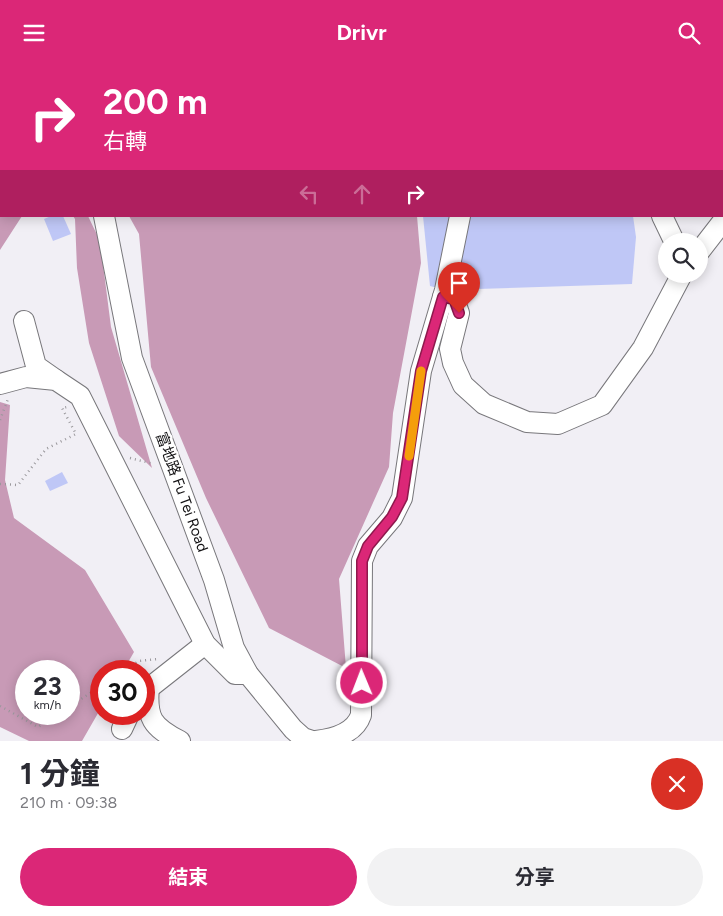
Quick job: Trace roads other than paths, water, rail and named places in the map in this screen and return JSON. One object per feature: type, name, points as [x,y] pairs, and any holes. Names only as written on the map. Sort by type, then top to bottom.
[{"type":"street","name":"富地路 Fu Tei Road","points":[[104,217],[132,358],[214,580],[234,648],[248,674],[293,729],[303,738],[325,738]]},
{"type":"street","points":[[325,738],[354,727],[362,710],[362,561],[368,546],[392,517],[402,498],[421,371],[443,297],[460,217]]},
{"type":"street","points":[[662,217],[670,233]]},
{"type":"street","points":[[708,240],[723,221]]},
{"type":"street","points":[[443,297],[454,299],[459,313],[450,349],[453,363],[464,385],[484,404],[527,422],[558,424],[602,405],[643,347],[677,283]]},
{"type":"street","points":[[24,321],[36,367],[84,401],[205,644],[235,674],[248,674]]},
{"type":"street","points":[[0,384],[26,377],[56,380]]},
{"type":"street","points":[[155,682],[205,644]]},
{"type":"street","points":[[155,722],[162,732],[180,741]]}]
